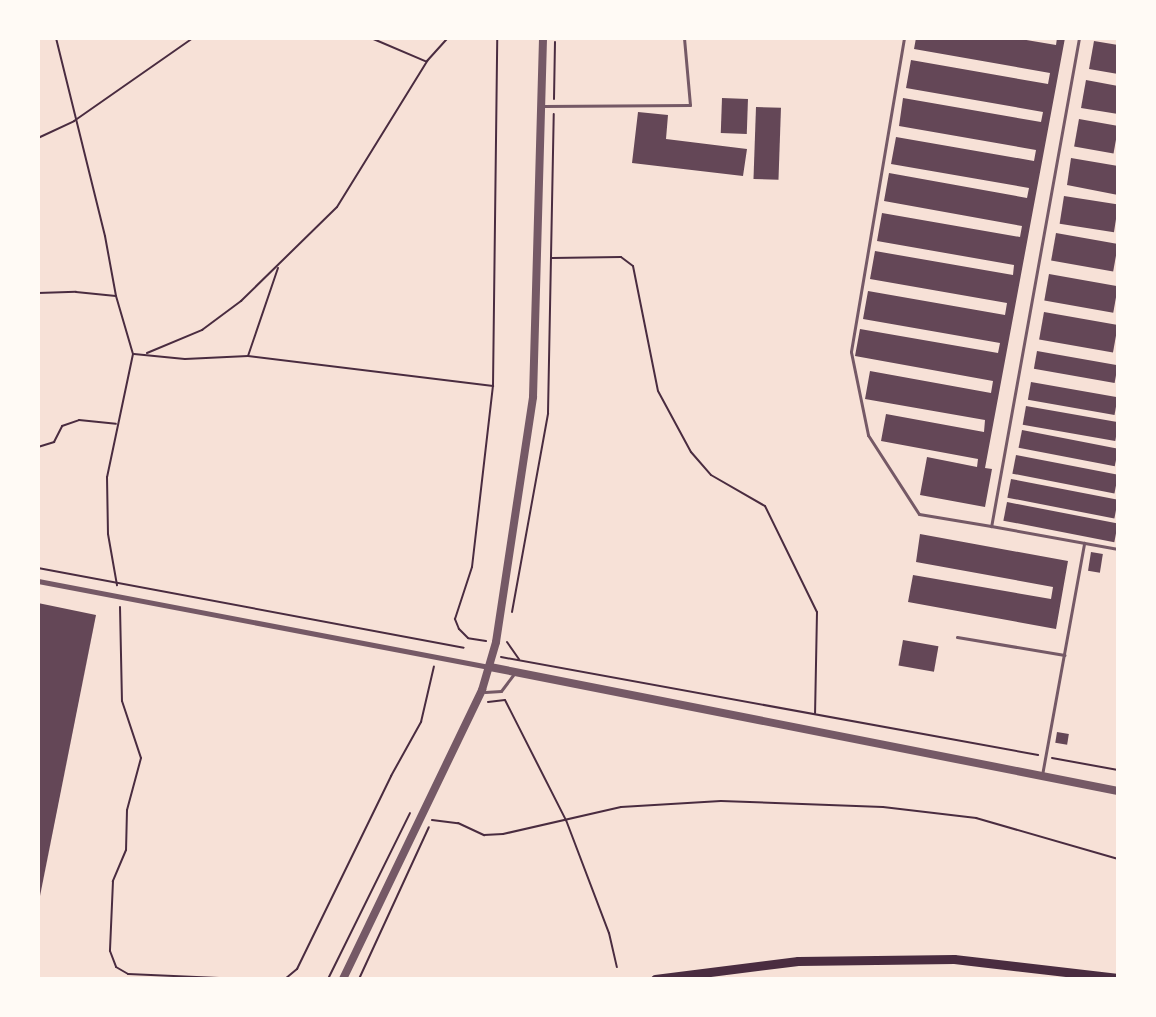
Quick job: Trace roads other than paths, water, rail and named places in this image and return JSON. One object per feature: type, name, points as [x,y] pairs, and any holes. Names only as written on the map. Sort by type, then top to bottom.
[{"type":"main road","points":[[655,979],[798,961],[925,959],[1062,969],[1118,978]]},
{"type":"street","points":[[343,979],[482,690],[529,444],[543,38]]},
{"type":"street","points":[[38,581],[1118,791]]},
{"type":"lane","points":[[542,106],[690,105],[684,38]]},
{"type":"lane","points":[[904,38],[851,352],[868,435],[919,514],[1118,549]]},
{"type":"lane","points":[[991,526],[1079,38]]},
{"type":"lane","points":[[1042,776],[1084,543]]},
{"type":"lane","points":[[957,637],[1064,655]]},
{"type":"lane","points":[[482,690],[501,691],[511,682],[513,672]]}]
